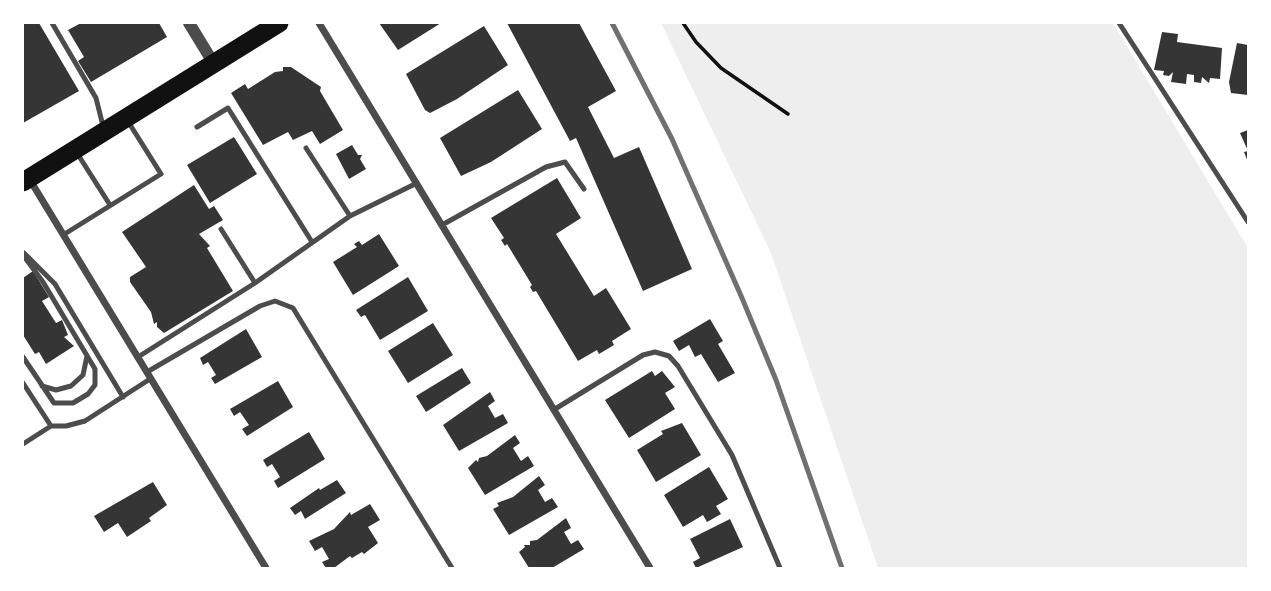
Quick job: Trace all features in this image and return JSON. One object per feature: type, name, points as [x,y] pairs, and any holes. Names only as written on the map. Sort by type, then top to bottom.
[{"type":"highway","points":[[26,180],[279,23]]},
{"type":"street","points":[[189,23],[214,64]]},
{"type":"street","points":[[319,23],[650,568]]},
{"type":"street","points":[[26,180],[63,235],[266,568]]},
{"type":"lane","points":[[52,23],[96,98],[104,132]]},
{"type":"lane","points":[[1119,23],[1248,222]]},
{"type":"lane","points":[[197,127],[228,108],[312,242]]},
{"type":"lane","points":[[63,235],[161,174],[126,119]]},
{"type":"lane","points":[[306,148],[351,216]]},
{"type":"lane","points":[[75,150],[110,205]]},
{"type":"lane","points":[[442,225],[546,167],[565,162],[584,189]]},
{"type":"lane","points":[[138,357],[255,283],[351,216],[417,183]]},
{"type":"lane","points":[[221,229],[255,283]]},
{"type":"lane","points":[[23,253],[87,356],[97,380],[93,390],[81,399],[66,404],[54,403],[23,357]]},
{"type":"lane","points":[[23,253],[42,268],[55,284],[123,397]]},
{"type":"lane","points":[[23,444],[51,426],[76,424],[123,397],[149,376],[260,306],[275,301],[293,308],[453,568]]},
{"type":"lane","points":[[555,410],[643,355],[655,352],[669,356],[678,366],[732,455],[780,568]]},
{"type":"lane","points":[[40,384],[56,390],[71,386],[83,375],[87,356]]},
{"type":"lane","points":[[24,387],[51,426]]},
{"type":"path","points":[[683,23],[696,42],[721,68],[788,114]]},
{"type":"shaded area","points":[[661,23],[1113,23],[1248,248],[1248,568],[878,568],[771,253]]},
{"type":"building","points":[[23,23],[39,23],[79,91],[23,123]]},
{"type":"building","points":[[81,23],[159,23],[167,37],[91,82],[78,61],[84,57],[68,30]]},
{"type":"building","points":[[379,23],[441,23],[398,50]]},
{"type":"building","points":[[507,23],[579,23],[616,91],[588,107],[614,158],[639,147],[692,269],[643,291],[576,138],[570,141]]},
{"type":"building","points":[[484,26],[508,65],[457,99],[430,113],[425,110],[406,74]]},
{"type":"building","points":[[1162,32],[1178,34],[1177,42],[1222,48],[1220,79],[1210,78],[1209,83],[1202,77],[1201,83],[1194,82],[1194,75],[1187,74],[1186,84],[1171,82],[1173,72],[1169,76],[1163,75],[1164,71],[1154,70]]},
{"type":"building","points":[[1237,43],[1248,45],[1248,95],[1231,93],[1229,82]]},
{"type":"building","points":[[283,67],[291,67],[321,87],[320,91],[343,130],[320,144],[312,131],[293,140],[288,132],[263,145],[231,93],[245,84],[248,89],[275,72],[283,71]]},
{"type":"building","points":[[518,90],[542,129],[491,162],[461,176],[440,138]]},
{"type":"building","points":[[1248,130],[1248,151],[1240,133]]},
{"type":"building","points":[[234,137],[257,174],[210,203],[187,165]]},
{"type":"building","points":[[352,145],[358,155],[362,155],[360,159],[366,169],[349,179],[336,154]]},
{"type":"building","points":[[557,178],[581,218],[556,234],[594,296],[606,288],[631,329],[612,341],[614,345],[599,354],[597,350],[578,361],[536,291],[533,292],[530,287],[532,285],[507,244],[505,246],[501,240],[504,238],[491,218]]},
{"type":"building","points":[[194,185],[209,209],[214,206],[223,220],[199,234],[210,246],[207,248],[233,291],[164,333],[157,327],[157,322],[154,324],[151,312],[130,282],[130,277],[146,267],[122,232]]},
{"type":"building","points":[[379,234],[399,266],[353,295],[333,262],[357,247],[354,244],[359,241],[362,245]]},
{"type":"building","points":[[33,271],[49,297],[42,301],[56,323],[62,320],[68,335],[64,337],[74,346],[46,364],[39,352],[35,354],[23,335],[23,278]]},
{"type":"building","points":[[408,277],[428,311],[380,340],[365,315],[361,317],[356,310]]},
{"type":"building","points":[[710,319],[723,341],[718,344],[735,373],[718,382],[701,354],[695,357],[689,345],[679,351],[673,341]]},
{"type":"building","points":[[433,323],[453,355],[408,383],[388,351]]},
{"type":"building","points":[[246,329],[262,357],[215,384],[211,378],[216,375],[208,362],[203,365],[200,358]]},
{"type":"building","points":[[462,368],[471,383],[426,412],[416,396]]},
{"type":"building","points":[[652,371],[655,376],[662,371],[675,387],[665,393],[675,409],[629,438],[605,400]]},
{"type":"building","points":[[278,381],[293,407],[247,436],[242,429],[249,425],[240,412],[234,416],[230,409]]},
{"type":"building","points":[[490,392],[495,401],[488,406],[495,418],[503,414],[508,423],[459,451],[443,425]]},
{"type":"building","points":[[682,423],[701,455],[656,482],[637,450],[663,434],[661,431]]},
{"type":"building","points":[[309,432],[325,459],[278,488],[274,481],[280,477],[272,464],[267,467],[263,460]]},
{"type":"building","points":[[515,435],[520,443],[513,448],[521,461],[528,456],[534,466],[485,495],[468,468]]},
{"type":"building","points":[[709,467],[728,499],[716,506],[721,514],[707,522],[703,515],[683,527],[664,495]]},
{"type":"building","points":[[539,476],[545,485],[538,490],[545,502],[552,498],[558,507],[509,535],[493,509],[499,506],[497,503],[513,497]]},
{"type":"building","points":[[337,480],[346,493],[305,519],[301,511],[295,515],[290,508],[319,488],[320,490]]},
{"type":"building","points":[[153,482],[167,505],[149,518],[151,521],[127,537],[118,523],[104,532],[94,516]]},
{"type":"building","points":[[370,504],[380,520],[368,527],[378,543],[364,554],[362,552],[352,558],[350,556],[334,568],[326,568],[322,562],[329,559],[322,547],[315,551],[309,541],[334,529],[350,512],[351,515]]},
{"type":"building","points":[[566,518],[571,528],[564,532],[571,544],[578,540],[584,549],[552,568],[529,568],[519,552],[524,545],[530,545],[530,541],[537,540]]},
{"type":"building","points":[[730,519],[743,547],[696,568],[693,562],[700,558],[690,539]]},
{"type":"railway","points":[[612,23],[672,139],[742,298],[776,380],[842,568]]}]
